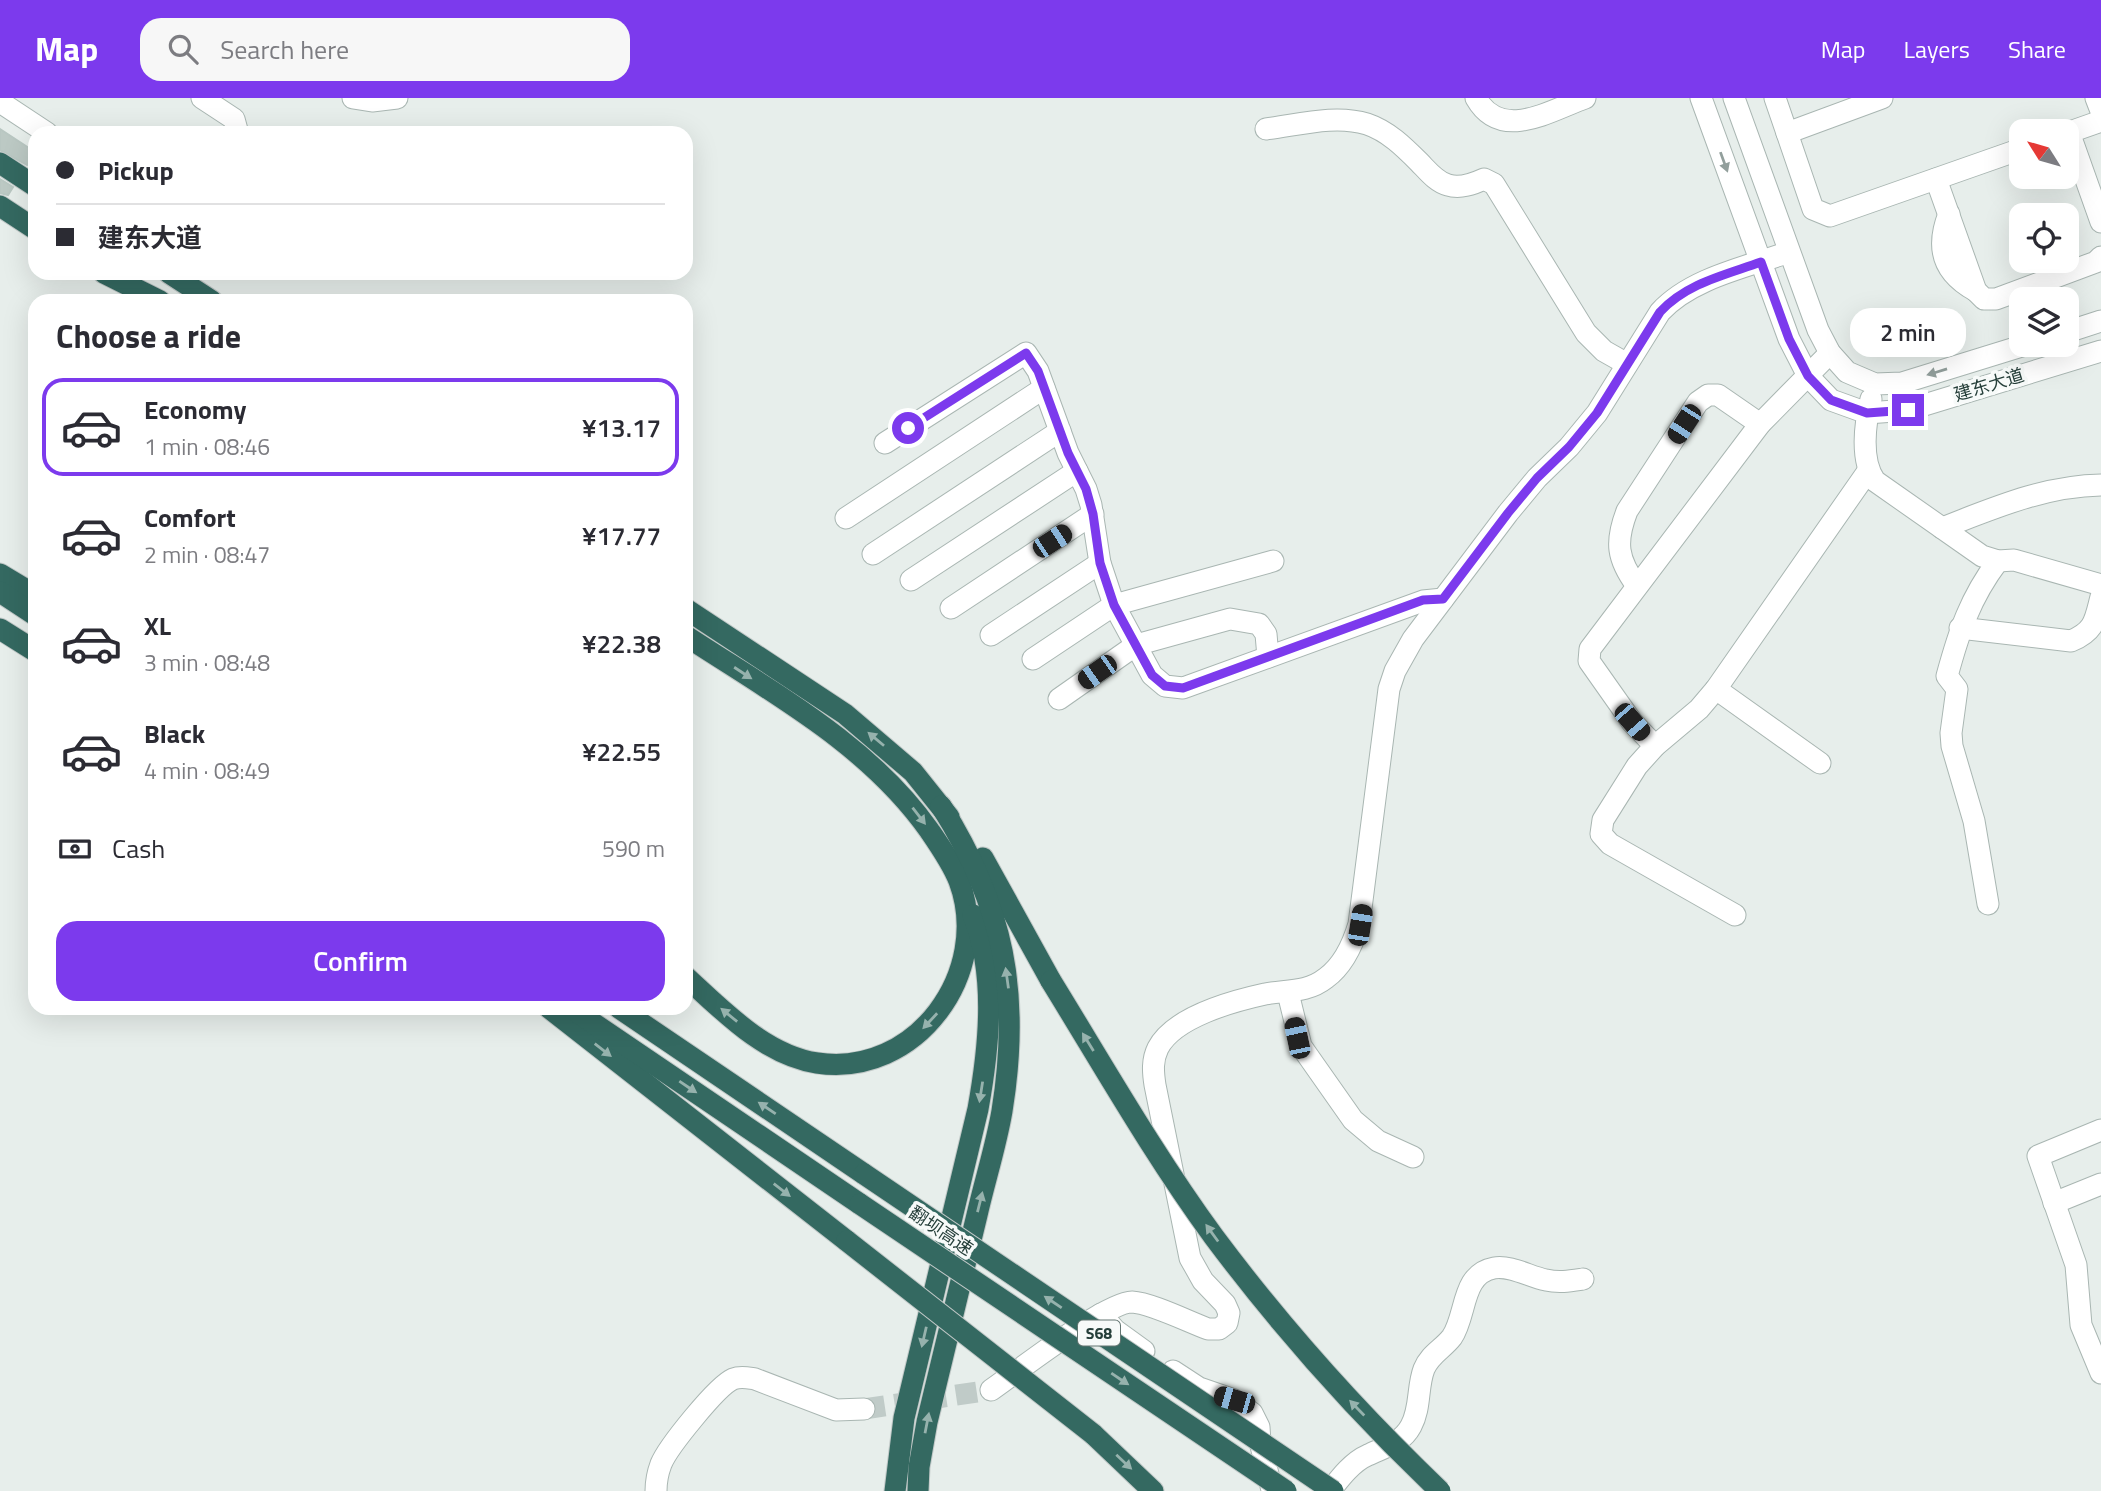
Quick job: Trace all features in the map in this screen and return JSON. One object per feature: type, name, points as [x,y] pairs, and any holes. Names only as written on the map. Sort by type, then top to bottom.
[{"type":"highway","points":[[0,163],[28,181]]},
{"type":"highway","points":[[0,206],[28,224]]},
{"type":"highway","points":[[118,280],[146,294]]},
{"type":"highway","points":[[180,280],[201,294]]},
{"type":"highway","points":[[0,574],[28,591]]},
{"type":"highway","points":[[0,592],[28,610]]},
{"type":"highway","points":[[693,614],[845,714],[913,772],[988,864],[1051,981],[1159,1156],[1222,1247],[1273,1313],[1337,1387],[1440,1491]]},
{"type":"highway","points":[[0,629],[28,646]]},
{"type":"highway","points":[[693,641],[795,707],[863,757],[893,785],[920,816],[941,847],[959,881],[975,922],[988,992],[989,1030],[985,1070],[905,1418],[895,1491]]},
{"type":"highway","points":[[918,1491],[919,1467],[927,1422],[1002,1114],[1011,1034],[1004,955],[994,915],[981,878],[963,841],[941,806]]},
{"type":"highway","points":[[693,983],[754,1034],[793,1056],[816,1063],[841,1065],[866,1062],[889,1053],[910,1040],[929,1024],[946,1003],[957,980],[965,944],[964,906],[959,881]]},
{"type":"highway","points":[[558,1015],[1093,1434],[1153,1491]]},
{"type":"highway","name":"翻坝高速","points":[[581,1015],[1286,1491]]},
{"type":"highway","name":"翻坝高速","points":[[629,1015],[1331,1491]]},
{"type":"street","points":[[202,98],[234,119],[236,126]]},
{"type":"street","points":[[353,98],[372,101],[397,98]]},
{"type":"street","points":[[1476,98],[1492,117],[1505,122],[1519,121],[1585,98]]},
{"type":"street","name":"建东大道","points":[[1701,98],[1789,339],[1808,376],[1831,400],[1867,413],[1908,410],[2101,351]]},
{"type":"street","points":[[1734,98],[1818,330],[1830,353],[1847,372],[1875,384],[1867,413],[1866,460],[1868,471],[1875,481],[1982,556],[1998,561],[2014,560],[2101,584]]},
{"type":"street","points":[[1775,98],[1813,209],[1830,216],[2009,153]]},
{"type":"street","points":[[1787,133],[1882,98]]},
{"type":"street","points":[[2096,98],[2101,111]]},
{"type":"street","points":[[0,102],[36,126]]},
{"type":"street","points":[[1266,129],[1334,119],[1353,120],[1371,125],[1404,146],[1436,179],[1448,186],[1461,187],[1484,179],[1494,184],[1586,333],[1604,351],[1628,364]]},
{"type":"street","points":[[2079,128],[2101,121]]},
{"type":"street","points":[[2079,162],[2101,222]]},
{"type":"street","points":[[1937,179],[1976,291],[1984,299],[1996,299],[2096,262],[2101,257]]},
{"type":"street","points":[[991,1390],[1101,1314],[1122,1304],[1142,1304],[1208,1329],[1219,1329],[1227,1323],[1229,1313],[1225,1304],[1203,1281],[1190,1258],[1155,1085],[1154,1062],[1164,1040],[1191,1018],[1250,998],[1314,986],[1338,967],[1354,940],[1362,910],[1389,689],[1395,671],[1413,639],[1508,513],[1597,413],[1660,312],[1673,298],[1689,288],[1789,252]]},
{"type":"street","points":[[2079,328],[2101,321]]},
{"type":"street","name":"建东大道","points":[[1875,384],[1902,383],[2009,350]]},
{"type":"street","points":[[884,443],[1026,353],[1038,371],[1060,431],[1086,489],[1093,514],[1100,563],[1114,605],[1152,675],[1165,686],[1174,689],[1423,600],[1443,599]]},
{"type":"street","points":[[1656,746],[1632,722],[1589,661],[1590,649],[1760,424],[1830,353]]},
{"type":"street","points":[[846,518],[1044,388]]},
{"type":"street","points":[[1637,586],[1626,570],[1620,552],[1620,530],[1628,510],[1698,402],[1708,395],[1718,395],[1760,424]]},
{"type":"street","points":[[873,554],[1060,431]]},
{"type":"street","points":[[911,580],[1077,471]]},
{"type":"street","points":[[1735,915],[1610,844],[1601,834],[1603,820],[1637,766],[1699,709],[1716,689],[1868,471]]},
{"type":"street","points":[[1942,528],[2023,497],[2057,489],[2101,485]]},
{"type":"street","points":[[951,608],[1093,514]]},
{"type":"street","points":[[1033,659],[1114,605],[1272,561]]},
{"type":"street","points":[[1988,904],[1974,821],[1951,733],[1956,688],[1947,676],[1960,628],[1971,602],[1998,561]]},
{"type":"street","points":[[991,635],[1100,563]]},
{"type":"street","points":[[1960,628],[2071,641],[2085,635],[2094,624],[2101,597]]},
{"type":"street","points":[[1059,699],[1136,645],[1230,619],[1259,624],[1266,634],[1268,657]]},
{"type":"street","points":[[1716,689],[1820,763]]},
{"type":"street","points":[[1288,993],[1301,1046],[1353,1120],[1378,1141],[1413,1157]]},
{"type":"street","points":[[2101,1130],[2038,1156],[2076,1265],[2081,1325],[2101,1373]]},
{"type":"street","points":[[2054,1203],[2101,1184]]},
{"type":"street","points":[[1331,1491],[1356,1462],[1403,1437],[1417,1410],[1424,1369],[1434,1353],[1451,1337],[1471,1284],[1482,1273],[1495,1267],[1545,1280],[1564,1282],[1583,1279]]},
{"type":"street","points":[[1101,1314],[1124,1338],[1199,1388],[1234,1400],[1252,1413],[1259,1427],[1272,1491]]},
{"type":"street","points":[[656,1491],[662,1463],[672,1445],[717,1392],[734,1379],[755,1379],[836,1410],[864,1409]]},
{"type":"building","points":[[0,129],[28,147],[28,163],[27,165],[0,150]]},
{"type":"building","points":[[0,179],[13,187],[8,195],[0,193]]},
{"type":"tunnel","points":[[864,1409],[991,1390]]},
{"type":"route","points":[[908,428],[1026,353],[1038,371],[1068,453],[1086,489],[1093,514],[1100,563],[1114,605],[1152,675],[1158,682],[1174,689],[1423,600],[1443,599],[1508,513],[1597,413],[1660,312],[1673,298],[1689,288],[1761,262],[1789,339],[1808,376],[1831,400],[1867,413],[1908,410]]}]
